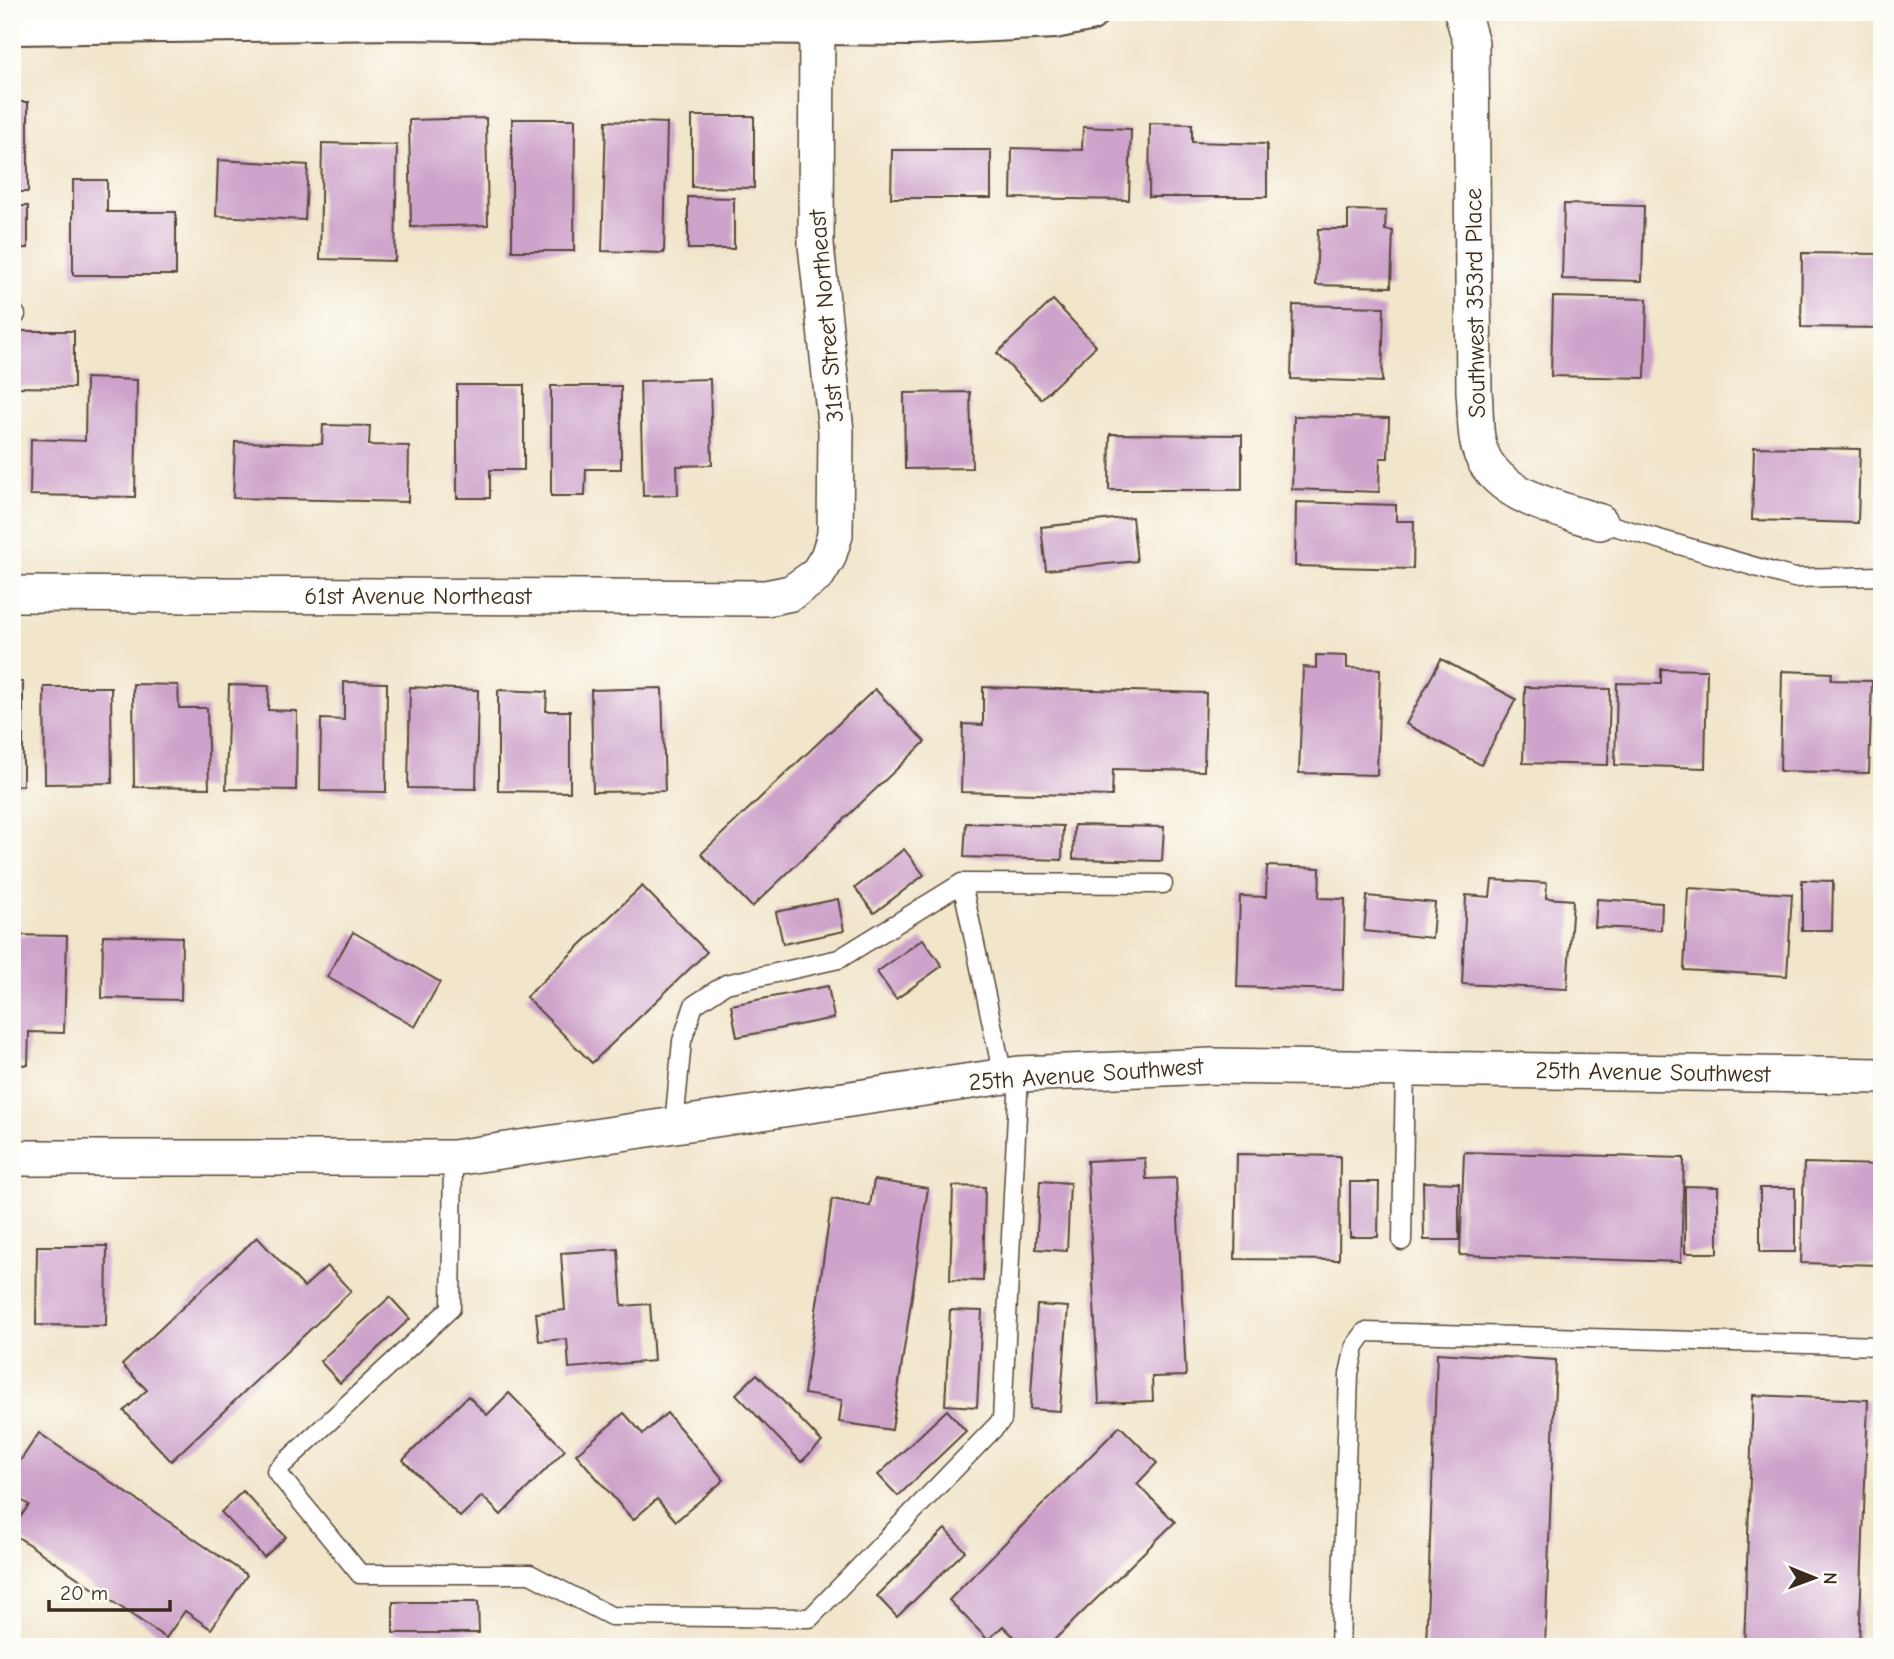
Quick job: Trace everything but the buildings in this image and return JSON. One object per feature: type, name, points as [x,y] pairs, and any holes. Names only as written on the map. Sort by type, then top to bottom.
[{"type":"street","points":[[12,25],[114,19],[396,16],[817,18],[911,26],[1055,19],[1089,12]]},
{"type":"street","name":"Southwest 353rd Place","points":[[1462,12],[1471,43],[1474,391],[1479,447],[1498,480],[1532,500],[1600,522]]},
{"type":"street","name":"31st Street Northeast","points":[[817,18],[816,245],[836,431],[835,535],[828,557],[817,575]]},
{"type":"street","name":"61st Avenue Northeast","points":[[12,594],[766,598],[791,593],[817,575]]},
{"type":"street","name":"25th Avenue Southwest","points":[[12,1158],[453,1158],[1011,1075],[1212,1066],[1882,1076]]},
{"type":"lane","points":[[1600,522],[1794,578],[1882,576]]},
{"type":"lane","points":[[674,1125],[682,1041],[694,1005],[726,984],[839,959],[962,883],[1163,884]]},
{"type":"lane","points":[[453,1158],[451,1308],[276,1471],[360,1574],[530,1574],[611,1616],[810,1618],[1002,1420],[1011,1075],[962,883]]},
{"type":"lane","points":[[1402,1241],[1405,1069]]},
{"type":"lane","points":[[1340,1647],[1349,1374],[1355,1346],[1365,1332],[1882,1346]]}]
